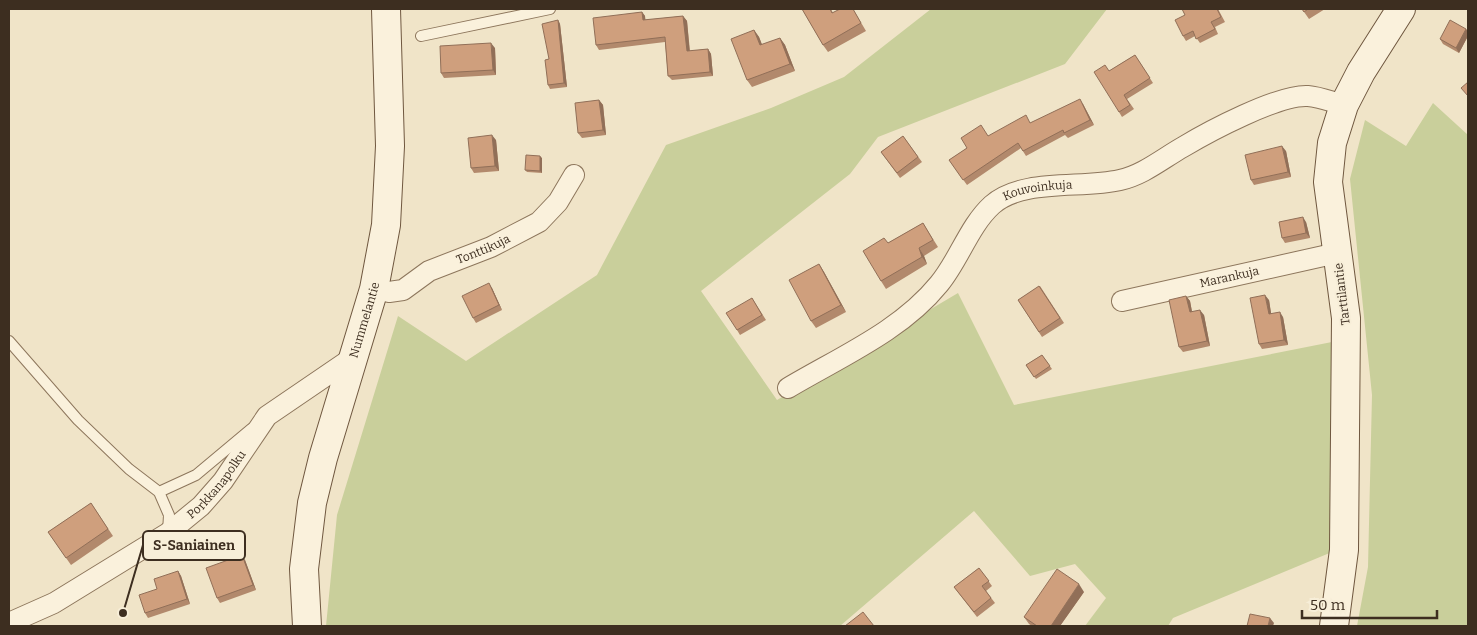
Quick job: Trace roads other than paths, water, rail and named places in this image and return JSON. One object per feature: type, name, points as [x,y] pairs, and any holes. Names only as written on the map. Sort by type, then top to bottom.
[{"type":"street","name":"Nummelantie","points":[[306,626],[304,569],[312,502],[323,458],[374,289],[386,225],[390,146],[386,9]]},
{"type":"street","name":"Tarttilantie","points":[[1334,626],[1344,550],[1346,327],[1328,182],[1332,144],[1344,106],[1362,72],[1402,9]]},
{"type":"street","name":"Kouvoinkuja","points":[[788,388],[902,321],[940,283],[973,230],[992,205],[1012,194],[1032,189],[1103,183],[1139,174],[1185,146],[1249,113],[1280,101],[1306,96],[1344,106]]},
{"type":"street","name":"Tonttikuja","points":[[374,289],[389,292],[403,290],[429,271],[491,247],[539,222],[558,202],[574,175]]},
{"type":"street","name":"Marankuja","points":[[1122,301],[1337,253]]},
{"type":"street","name":"Porkkanapolku","points":[[9,622],[54,603],[168,533],[201,506],[223,481],[267,416],[355,356]]},
{"type":"lane","points":[[422,36],[550,9]]},
{"type":"lane","points":[[9,341],[78,420],[128,469],[159,492],[169,515],[168,533]]},
{"type":"lane","points":[[159,492],[196,475],[267,416]]},
{"type":"place","name":"S-Saniainen","points":[[123,613]]}]
